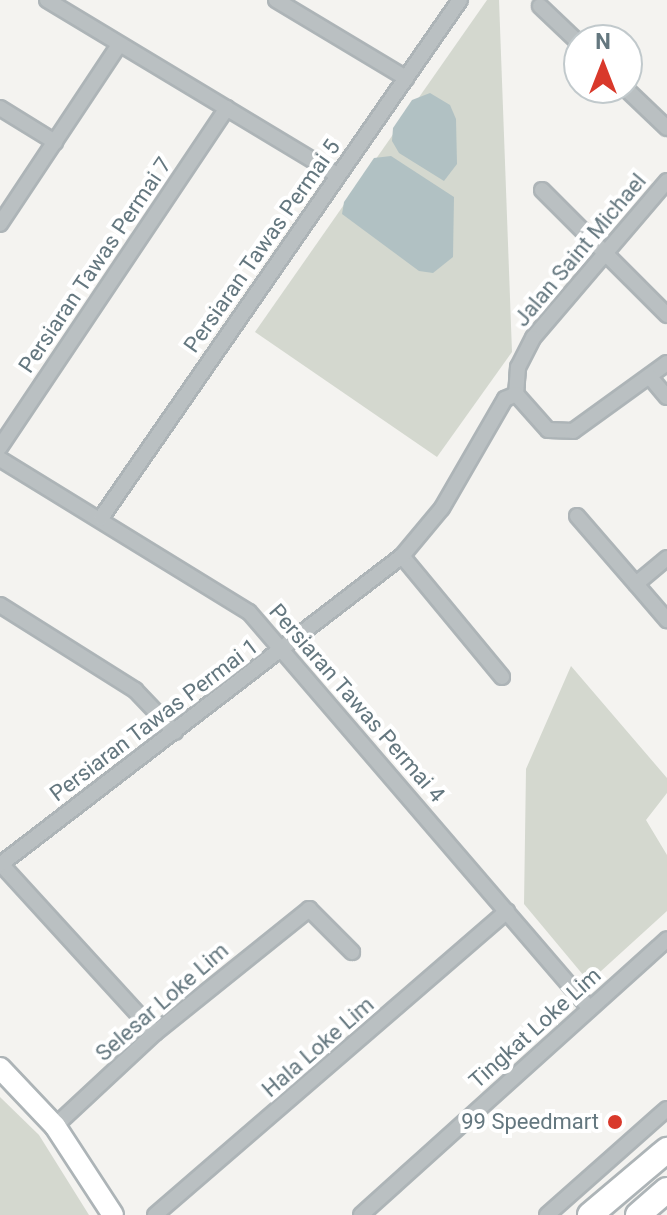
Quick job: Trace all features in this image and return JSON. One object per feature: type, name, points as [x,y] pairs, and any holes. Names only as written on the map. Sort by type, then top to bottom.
[{"type":"highway","points":[[590,1215],[667,1150]]},
{"type":"highway","points":[[638,1215],[667,1190]]},
{"type":"street","points":[[47,0],[337,175]]},
{"type":"street","points":[[276,0],[406,78]]},
{"type":"street","name":"Persiaran Tawas Permai 5","points":[[101,518],[460,0]]},
{"type":"street","points":[[540,6],[563,28]]},
{"type":"street","points":[[0,224],[119,45]]},
{"type":"street","points":[[642,104],[667,128]]},
{"type":"street","points":[[0,108],[55,142]]},
{"type":"street","name":"Persiaran Tawas Permai 7","points":[[0,447],[227,108]]},
{"type":"street","name":"Jalan Saint Michael","points":[[509,399],[518,367],[529,344],[603,251],[667,181]]},
{"type":"street","points":[[542,190],[667,315]]},
{"type":"street","points":[[509,399],[542,425],[566,432],[580,428],[667,363]]},
{"type":"street","points":[[650,377],[667,397]]},
{"type":"street","name":"Persiaran Tawas Permai 1","points":[[0,864],[402,556],[442,508],[509,399]]},
{"type":"street","name":"Persiaran Tawas Permai 4","points":[[0,459],[232,598],[284,649],[590,1009]]},
{"type":"street","points":[[577,516],[667,620]]},
{"type":"street","points":[[402,556],[502,677]]},
{"type":"street","points":[[636,584],[667,558]]},
{"type":"street","points":[[0,605],[135,690],[175,732]]},
{"type":"street","points":[[0,864],[155,1033]]},
{"type":"street","name":"Selesar Loke Lim","points":[[55,1126],[155,1033],[300,914],[315,910],[352,952]]},
{"type":"street","name":"Hala Loke Lim","points":[[155,1215],[507,911]]},
{"type":"street","name":"Tingkat Loke Lim","points":[[361,1215],[667,939]]},
{"type":"street","points":[[0,1068],[55,1126],[113,1215]]},
{"type":"street","points":[[547,1215],[667,1109]]},
{"type":"shaded area","points":[[487,0],[499,0],[512,352],[437,457],[255,332]]},
{"type":"shaded area","points":[[430,93],[450,105],[456,119],[457,164],[444,181],[399,153],[392,141],[393,128],[412,100]]},
{"type":"shaded area","points":[[391,156],[454,197],[453,257],[433,273],[419,271],[342,214],[344,202],[374,158]]},
{"type":"shaded area","points":[[571,666],[667,778],[667,793],[646,820],[667,855],[667,911],[589,982],[524,904],[526,769]]},
{"type":"shaded area","points":[[0,1097],[39,1135],[89,1215],[0,1215]]},
{"type":"place","name":"99 Speedmart","points":[[615,1122]]}]
